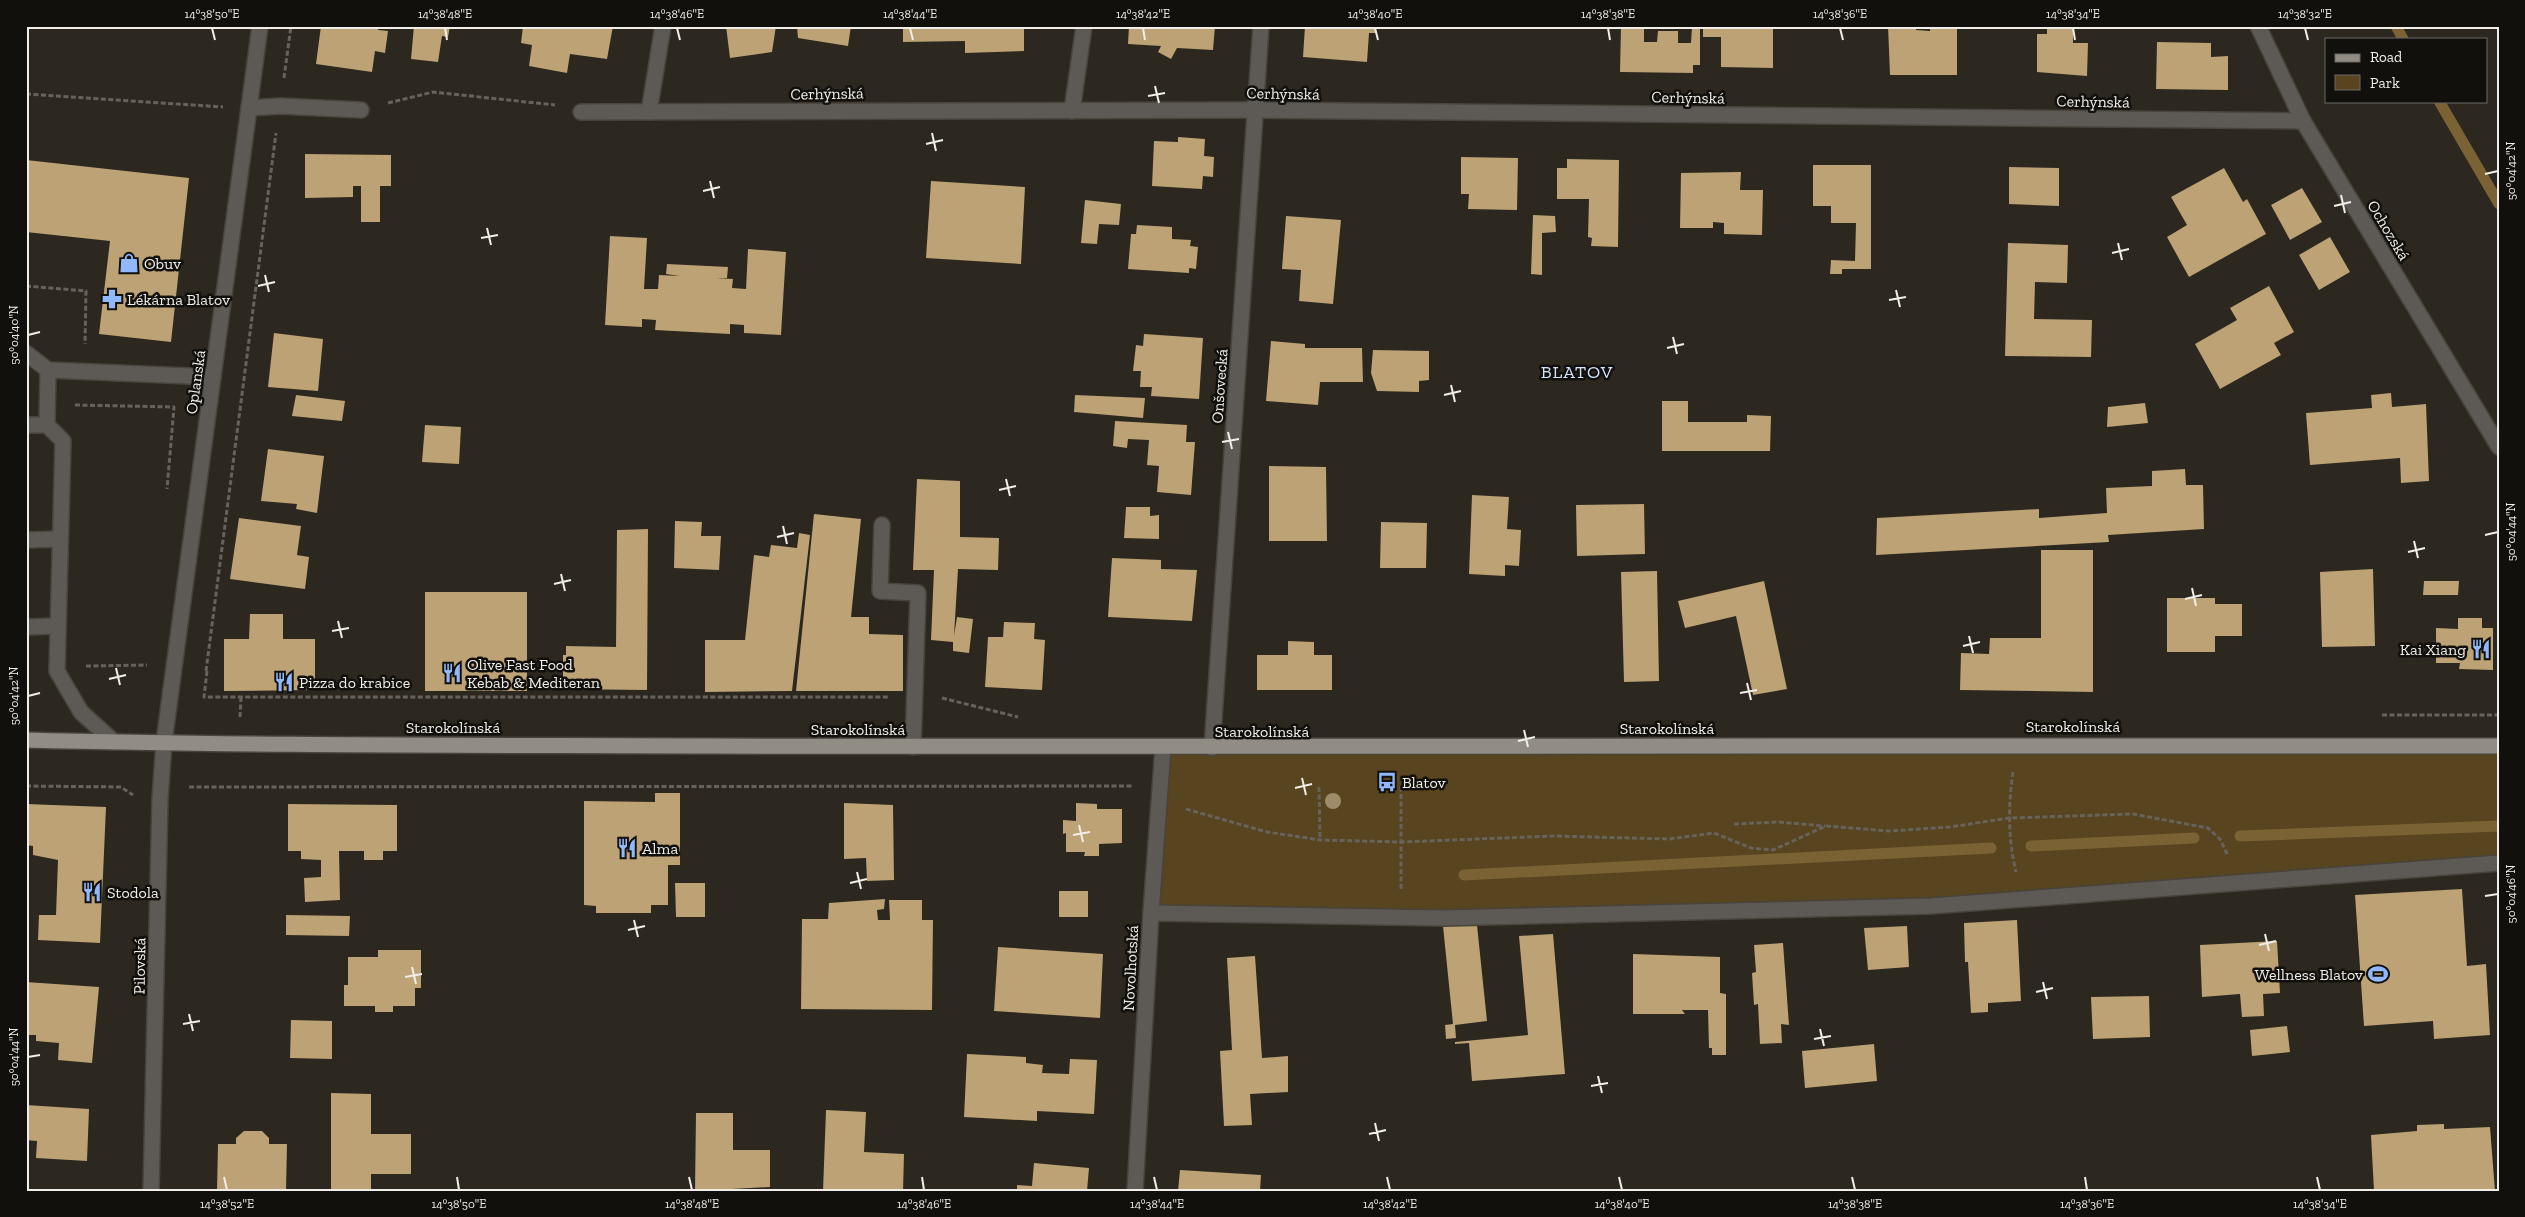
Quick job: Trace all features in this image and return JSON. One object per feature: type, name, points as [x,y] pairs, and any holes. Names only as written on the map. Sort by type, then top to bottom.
[{"type":"main road","name":"Starokolínská","points":[[26,740],[1164,748],[2019,744],[2499,746]]},
{"type":"street","name":"Oplanská","points":[[164,742],[260,26]]},
{"type":"street","points":[[649,112],[662,26]]},
{"type":"street","points":[[1072,111],[1084,26]]},
{"type":"street","name":"Onšovecká","points":[[1212,748],[1261,26]]},
{"type":"street","name":"Ochozská","points":[[2258,26],[2303,121],[2499,447]]},
{"type":"street","points":[[249,108],[280,106],[361,110]]},
{"type":"street","name":"Cerhýnská","points":[[581,112],[1255,110],[2303,121]]},
{"type":"street","points":[[26,353],[48,370],[213,377]]},
{"type":"street","points":[[47,425],[48,370]]},
{"type":"street","points":[[26,425],[47,425],[63,440],[58,671],[81,712],[114,742]]},
{"type":"street","points":[[882,525],[880,591],[918,592],[913,747]]},
{"type":"street","points":[[26,540],[60,539]]},
{"type":"street","points":[[26,627],[58,626]]},
{"type":"street","name":"Pilovská","points":[[151,1191],[160,799],[164,742]]},
{"type":"street","name":"Novolhotská","points":[[1134,1191],[1151,913],[1164,748]]},
{"type":"street","points":[[1151,913],[1401,917],[1931,906],[2499,863]]},
{"type":"path","points":[[361,110],[433,92],[571,106],[581,112]]},
{"type":"path","points":[[26,94],[249,108]]},
{"type":"path","points":[[26,286],[86,291],[85,372]]},
{"type":"path","points":[[47,404],[174,407],[167,496]]},
{"type":"path","points":[[207,671],[204,697],[915,697],[944,698],[1023,718]]},
{"type":"path","points":[[2379,715],[2499,715]]},
{"type":"path","points":[[2014,769],[2009,818],[2011,851],[2023,900]]},
{"type":"path","points":[[1401,784],[1401,917]]},
{"type":"path","points":[[26,786],[121,787],[140,800],[180,798],[187,787],[1135,786],[1142,794],[1160,794]]},
{"type":"path","points":[[1319,787],[1320,840]]},
{"type":"path","points":[[1183,808],[1267,832],[1320,840],[1401,842],[1554,836],[1669,839],[1714,833],[1751,848],[1773,850],[1826,826]]},
{"type":"path","points":[[1734,824],[1778,822],[1889,831],[1950,826],[2009,818],[2133,814],[2208,828],[2220,839],[2243,883]]},
{"type":"green space","points":[[2499,747],[2499,864],[1822,909],[1151,913],[1163,748]]},
{"type":"building","points":[[321,26],[379,26],[378,30],[388,31],[385,53],[375,51],[372,72],[316,64]]},
{"type":"building","points":[[414,26],[450,26],[448,37],[442,36],[438,62],[411,59]]},
{"type":"building","points":[[523,26],[613,26],[607,59],[570,54],[567,73],[529,66],[532,45],[521,43]]},
{"type":"building","points":[[726,26],[776,26],[772,52],[730,58]]},
{"type":"building","points":[[797,26],[851,26],[848,46],[798,38]]},
{"type":"building","points":[[903,26],[1024,26],[1024,51],[965,53],[965,41],[903,42]]},
{"type":"building","points":[[1129,26],[1215,26],[1213,50],[1177,48],[1171,59],[1158,52],[1161,46],[1128,44]]},
{"type":"building","points":[[1305,26],[1376,26],[1376,33],[1369,33],[1367,62],[1303,57]]},
{"type":"building","points":[[1621,26],[1644,26],[1644,42],[1657,42],[1658,31],[1678,31],[1678,43],[1691,43],[1692,27],[1700,26],[1700,65],[1693,65],[1693,73],[1620,72]]},
{"type":"building","points":[[1703,26],[1773,26],[1773,68],[1721,67],[1721,37],[1703,37]]},
{"type":"building","points":[[1888,26],[1916,26],[1916,30],[1930,31],[1930,26],[1957,26],[1957,75],[1890,75]]},
{"type":"building","points":[[2047,28],[2073,28],[2073,43],[2088,43],[2087,76],[2037,72],[2037,34],[2047,34]]},
{"type":"building","points":[[2157,42],[2211,43],[2211,57],[2228,56],[2228,90],[2156,89]]},
{"type":"building","points":[[1178,137],[1205,139],[1204,156],[1214,157],[1213,177],[1203,176],[1202,189],[1152,186],[1154,141],[1178,142]]},
{"type":"building","points":[[305,154],[391,155],[391,186],[380,186],[380,222],[361,222],[361,186],[353,186],[353,197],[305,198]]},
{"type":"building","points":[[1461,157],[1518,158],[1517,210],[1468,209],[1469,194],[1461,194]]},
{"type":"building","points":[[1567,159],[1619,160],[1618,247],[1591,246],[1592,238],[1588,237],[1589,199],[1557,199],[1557,168],[1567,168]]},
{"type":"building","points":[[26,160],[189,178],[171,342],[99,334],[110,241],[26,232]]},
{"type":"building","points":[[1813,165],[1871,165],[1871,269],[1842,269],[1842,274],[1830,274],[1831,260],[1855,261],[1856,223],[1831,223],[1831,206],[1813,206]]},
{"type":"building","points":[[2009,167],[2059,168],[2059,206],[2009,204]]},
{"type":"building","points":[[2224,168],[2243,202],[2247,199],[2266,234],[2189,277],[2167,237],[2187,225],[2171,197]]},
{"type":"building","points":[[1741,172],[1740,190],[1763,190],[1762,235],[1724,234],[1724,223],[1713,222],[1713,228],[1680,228],[1681,173]]},
{"type":"building","points":[[931,181],[1025,187],[1021,264],[926,258]]},
{"type":"building","points":[[2302,188],[2322,222],[2290,240],[2271,205]]},
{"type":"building","points":[[1085,200],[1121,204],[1119,225],[1099,224],[1097,244],[1081,243]]},
{"type":"building","points":[[1533,215],[1555,216],[1556,232],[1542,233],[1542,275],[1531,274]]},
{"type":"building","points":[[1286,216],[1341,220],[1333,304],[1299,301],[1301,270],[1282,269]]},
{"type":"building","points":[[1137,225],[1172,227],[1172,239],[1191,240],[1190,246],[1198,247],[1196,269],[1189,268],[1189,273],[1128,269],[1131,234],[1136,234]]},
{"type":"building","points":[[610,236],[647,238],[644,289],[658,289],[659,275],[680,276],[666,274],[667,264],[728,267],[727,278],[717,278],[733,279],[732,288],[746,289],[748,249],[786,252],[781,335],[744,333],[744,325],[730,324],[730,334],[655,330],[656,320],[642,319],[642,327],[605,325]]},
{"type":"building","points":[[2330,237],[2350,272],[2319,290],[2299,255]]},
{"type":"building","points":[[2008,243],[2068,245],[2067,283],[2035,282],[2034,319],[2092,320],[2091,357],[2005,356]]},
{"type":"building","points":[[2269,286],[2294,332],[2274,343],[2281,355],[2220,389],[2195,344],[2237,320],[2230,308]]},
{"type":"building","points":[[274,333],[323,339],[318,391],[268,387]]},
{"type":"building","points":[[1144,334],[1203,338],[1199,399],[1151,396],[1152,387],[1140,387],[1141,371],[1133,371],[1136,345],[1143,346]]},
{"type":"building","points":[[1271,341],[1305,344],[1305,348],[1362,348],[1363,382],[1320,382],[1318,405],[1266,401]]},
{"type":"building","points":[[1373,350],[1429,351],[1429,380],[1419,381],[1419,392],[1377,391],[1371,373]]},
{"type":"building","points":[[2391,393],[2392,407],[2426,404],[2429,481],[2401,483],[2400,458],[2310,465],[2306,413],[2372,408],[2371,395]]},
{"type":"building","points":[[296,395],[345,401],[342,421],[292,416]]},
{"type":"building","points":[[1075,395],[1145,398],[1143,418],[1074,412]]},
{"type":"building","points":[[1662,401],[1688,401],[1688,422],[1747,422],[1747,415],[1771,416],[1770,451],[1662,451]]},
{"type":"building","points":[[2145,403],[2148,423],[2107,427],[2108,407]]},
{"type":"building","points":[[1115,421],[1187,425],[1186,442],[1195,442],[1191,495],[1157,492],[1159,466],[1147,465],[1149,440],[1128,439],[1127,448],[1113,446]]},
{"type":"building","points":[[425,425],[461,427],[459,464],[422,462]]},
{"type":"building","points":[[268,449],[324,456],[317,513],[296,509],[297,504],[261,501]]},
{"type":"building","points":[[1269,466],[1326,467],[1327,541],[1269,541]]},
{"type":"building","points":[[2185,469],[2186,485],[2203,485],[2204,529],[2108,535],[2109,542],[1876,555],[1877,518],[2039,509],[2039,518],[2107,513],[2106,488],[2152,486],[2152,471]]},
{"type":"building","points":[[917,479],[960,481],[960,537],[999,538],[998,570],[958,569],[954,636],[957,617],[973,619],[969,653],[953,651],[953,642],[931,640],[934,570],[913,570]]},
{"type":"building","points":[[1472,495],[1509,497],[1507,529],[1521,530],[1519,566],[1505,565],[1505,576],[1469,574]]},
{"type":"building","points":[[1644,504],[1645,554],[1577,556],[1576,505]]},
{"type":"building","points":[[1126,507],[1150,507],[1150,516],[1159,515],[1159,539],[1124,538]]},
{"type":"building","points":[[814,514],[861,519],[851,617],[869,617],[869,634],[903,635],[903,691],[796,691]]},
{"type":"building","points":[[239,518],[301,526],[297,555],[309,557],[305,589],[230,579]]},
{"type":"building","points":[[675,521],[702,522],[701,536],[721,536],[719,570],[674,568]]},
{"type":"building","points":[[1381,522],[1427,523],[1426,568],[1380,568]]},
{"type":"building","points":[[648,529],[647,690],[563,689],[563,655],[566,655],[566,646],[616,647],[617,530]]},
{"type":"building","points":[[799,533],[810,535],[792,691],[705,692],[705,640],[745,640],[754,555],[769,557],[771,545],[797,548]]},
{"type":"building","points":[[2041,550],[2093,550],[2093,692],[1960,690],[1961,653],[1989,654],[1990,638],[2041,638]]},
{"type":"building","points":[[1112,558],[1161,560],[1161,569],[1197,570],[1192,621],[1108,617]]},
{"type":"building","points":[[2373,569],[2375,646],[2322,647],[2320,572]]},
{"type":"building","points":[[1657,571],[1659,681],[1624,682],[1621,572]]},
{"type":"building","points":[[1764,581],[1787,689],[1753,695],[1736,616],[1685,628],[1678,601]]},
{"type":"building","points":[[2424,581],[2459,581],[2458,595],[2423,595]]},
{"type":"building","points":[[425,592],[527,592],[527,691],[425,691]]},
{"type":"building","points":[[2167,598],[2215,598],[2215,604],[2242,604],[2242,636],[2215,636],[2215,652],[2167,652]]},
{"type":"building","points":[[250,614],[283,614],[283,639],[315,639],[315,690],[224,691],[224,639],[249,639]]},
{"type":"building","points":[[2458,618],[2482,618],[2482,628],[2493,628],[2493,670],[2459,669],[2460,663],[2436,663],[2436,628],[2458,629]]},
{"type":"building","points":[[1004,622],[1035,623],[1034,639],[1045,640],[1042,690],[985,687],[988,637],[1003,637]]},
{"type":"building","points":[[1288,641],[1314,642],[1314,655],[1332,655],[1332,690],[1257,690],[1257,655],[1288,655]]},
{"type":"building","points":[[655,793],[680,793],[680,865],[668,865],[668,905],[651,905],[651,913],[596,913],[596,906],[584,905],[584,801],[655,802]]},
{"type":"building","points":[[844,803],[893,805],[894,880],[867,881],[866,858],[844,859]]},
{"type":"building","points":[[1076,803],[1097,804],[1097,809],[1122,809],[1122,843],[1099,844],[1099,856],[1084,856],[1085,852],[1066,852],[1066,833],[1063,834],[1063,820],[1076,821]]},
{"type":"building","points":[[26,804],[106,807],[100,943],[38,940],[39,915],[56,915],[58,860],[33,855],[33,846],[26,845]]},
{"type":"building","points":[[288,804],[397,805],[397,851],[383,851],[383,860],[364,860],[364,851],[339,851],[340,900],[305,902],[304,878],[321,877],[321,860],[301,859],[301,851],[288,851]]},
{"type":"building","points":[[675,883],[705,883],[705,917],[676,917]]},
{"type":"building","points":[[2462,889],[2467,966],[2486,964],[2490,1035],[2434,1039],[2433,1021],[2364,1026],[2355,895]]},
{"type":"building","points":[[1059,891],[1088,891],[1088,917],[1059,917]]},
{"type":"building","points":[[885,899],[884,909],[877,910],[878,920],[890,920],[889,900],[922,900],[922,920],[933,920],[932,1010],[801,1009],[802,919],[828,919],[829,903]]},
{"type":"building","points":[[286,915],[350,916],[349,936],[286,935]]},
{"type":"building","points":[[2017,920],[2021,1001],[1988,1003],[1988,1012],[1971,1013],[1968,962],[1965,962],[1964,923]]},
{"type":"building","points":[[1477,925],[1487,1021],[1455,1025],[1456,1038],[1446,1039],[1445,1025],[1453,1024],[1443,926]]},
{"type":"building","points":[[1907,926],[1909,967],[1868,970],[1864,928]]},
{"type":"building","points":[[1553,934],[1565,1074],[1472,1081],[1469,1043],[1455,1044],[1455,1042],[1528,1035],[1519,936]]},
{"type":"building","points":[[2277,941],[2280,993],[2263,994],[2264,1016],[2242,1017],[2240,994],[2202,997],[2200,945]]},
{"type":"building","points":[[1783,943],[1789,1025],[1781,1024],[1782,1043],[1760,1044],[1758,1004],[1754,1005],[1752,973],[1756,972],[1754,945]]},
{"type":"building","points":[[998,947],[1103,954],[1100,1018],[994,1011]]},
{"type":"building","points":[[378,950],[421,950],[421,988],[415,988],[415,1006],[393,1006],[393,1012],[375,1012],[375,1006],[344,1006],[344,985],[348,985],[348,957],[378,957]]},
{"type":"building","points":[[1633,954],[1720,957],[1720,993],[1726,994],[1726,1055],[1712,1055],[1712,1048],[1709,1048],[1708,1010],[1682,1010],[1685,1014],[1633,1014]]},
{"type":"building","points":[[1255,956],[1262,1058],[1288,1056],[1288,1092],[1250,1094],[1252,1125],[1224,1126],[1220,1051],[1232,1050],[1227,958]]},
{"type":"building","points":[[26,982],[99,987],[92,1063],[58,1060],[59,1043],[36,1041],[36,1035],[26,1035]]},
{"type":"building","points":[[2149,996],[2150,1037],[2093,1039],[2091,997]]},
{"type":"building","points":[[291,1020],[332,1021],[332,1059],[290,1058]]},
{"type":"building","points":[[2287,1026],[2290,1052],[2252,1056],[2250,1030]]},
{"type":"building","points":[[1874,1044],[1877,1081],[1805,1088],[1802,1051]]},
{"type":"building","points":[[967,1054],[1026,1057],[1026,1063],[1043,1065],[1042,1073],[1069,1074],[1070,1059],[1097,1060],[1094,1114],[1037,1111],[1037,1121],[964,1117]]},
{"type":"building","points":[[331,1093],[371,1094],[371,1134],[411,1134],[411,1174],[371,1174],[371,1191],[331,1191]]},
{"type":"building","points":[[26,1105],[89,1109],[87,1161],[36,1158],[37,1141],[26,1140]]},
{"type":"building","points":[[826,1110],[866,1112],[864,1152],[904,1154],[903,1191],[823,1191]]},
{"type":"building","points":[[696,1113],[733,1113],[733,1150],[770,1150],[770,1187],[695,1191]]},
{"type":"building","points":[[2444,1124],[2444,1129],[2490,1127],[2495,1191],[2374,1191],[2371,1135],[2417,1131],[2417,1125]]},
{"type":"building","points":[[244,1131],[262,1131],[269,1138],[269,1144],[287,1144],[286,1191],[217,1191],[218,1144],[236,1144],[236,1138]]},
{"type":"building","points":[[1034,1163],[1089,1168],[1087,1191],[1017,1191],[1017,1185],[1032,1186]]},
{"type":"building","points":[[1180,1170],[1261,1175],[1260,1191],[1178,1191]]},
{"type":"waterway","points":[[2396,26],[2402,38]]},
{"type":"waterway","points":[[2440,102],[2499,204]]},
{"type":"waterway","points":[[2240,836],[2499,826]]},
{"type":"waterway","points":[[2031,846],[2194,838]]},
{"type":"waterway","points":[[1464,875],[1991,848]]},
{"type":"place","name":"Obuv","points":[[129,263]]},
{"type":"place","name":"Lékárna Blatov","points":[[112,299]]},
{"type":"place","name":"Kai Xiang","points":[[2481,649]]},
{"type":"place","name":"Olive Fast Food Kebab & Mediteran","points":[[452,673]]},
{"type":"place","name":"Pizza do krabice","points":[[284,682]]},
{"type":"place","name":"Blatov","points":[[1387,782]]},
{"type":"place","name":"Alma","points":[[627,848]]},
{"type":"place","name":"Stodola","points":[[92,892]]},
{"type":"place","name":"Wellness Blatov","points":[[2378,974]]},
{"type":"district","name":"BLATOV","points":[[1577,372]]}]
